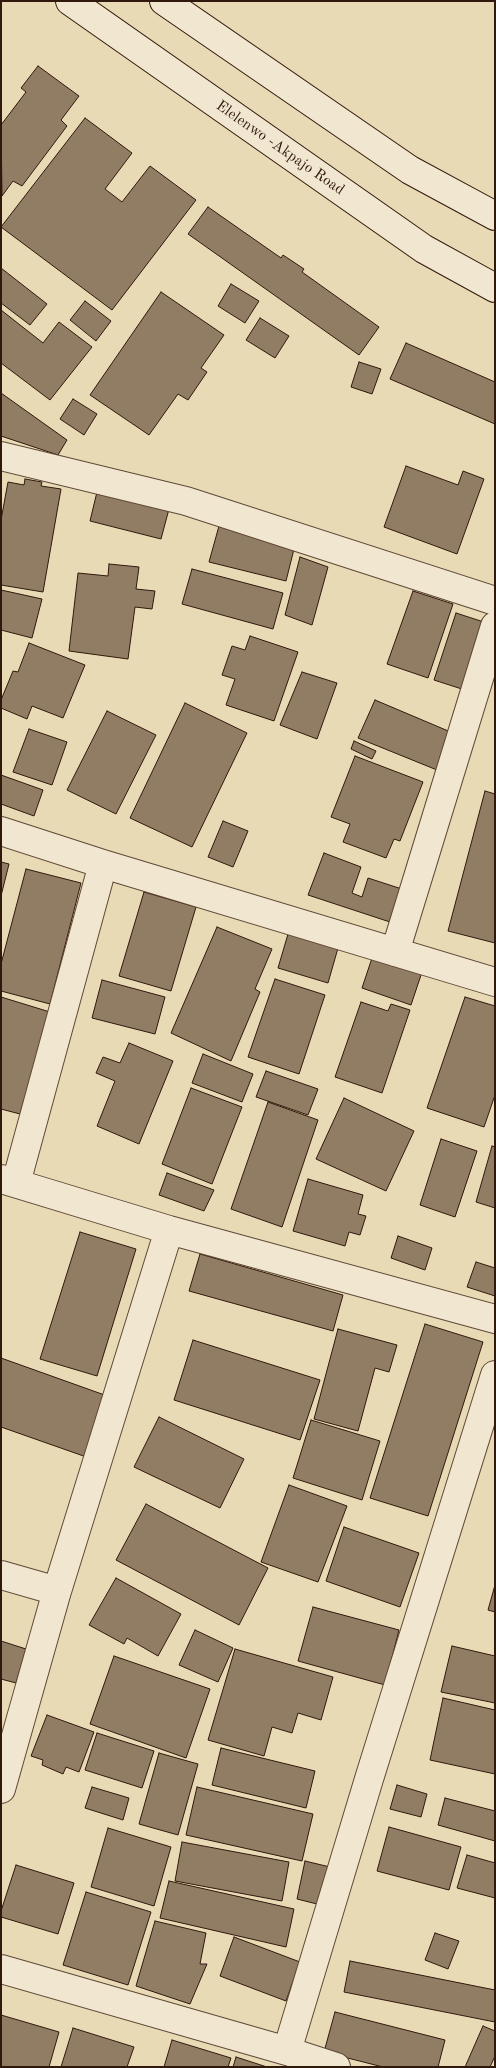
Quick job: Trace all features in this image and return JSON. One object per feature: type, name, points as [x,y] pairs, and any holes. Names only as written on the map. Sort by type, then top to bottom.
[{"type":"street","name":"Elelenwo -Akpajo Road","points":[[70,1],[424,249],[495,288]]},
{"type":"street","points":[[164,1],[410,170],[495,216]]},
{"type":"street","points":[[1,456],[186,501],[495,602]]},
{"type":"street","points":[[395,952],[495,626]]},
{"type":"street","points":[[1,831],[102,864],[495,982]]},
{"type":"street","points":[[102,864],[9,1181],[169,1230],[495,1319]]},
{"type":"street","points":[[1,1789],[57,1591],[169,1230]]},
{"type":"street","points":[[287,2051],[372,1769],[495,1375]]},
{"type":"street","points":[[1,1575],[57,1591]]},
{"type":"street","points":[[1,1969],[287,2051],[336,2067]]},
{"type":"building","points":[[38,66],[79,96],[61,120],[67,126],[22,186],[13,181],[2,196],[1,125],[26,92],[21,88]]},
{"type":"building","points":[[85,118],[132,153],[105,189],[122,202],[150,166],[196,200],[112,310],[1,227]]},
{"type":"building","points":[[208,207],[281,258],[283,255],[304,269],[302,272],[379,327],[359,355],[188,234]]},
{"type":"building","points":[[1,268],[47,304],[30,325],[1,303]]},
{"type":"building","points":[[231,284],[259,301],[245,323],[218,306]]},
{"type":"building","points":[[161,292],[224,335],[201,368],[207,372],[188,400],[178,394],[149,435],[90,395]]},
{"type":"building","points":[[85,301],[111,321],[96,341],[70,320]]},
{"type":"building","points":[[1,310],[43,343],[59,322],[92,347],[50,400],[1,363]]},
{"type":"building","points":[[260,318],[289,336],[275,358],[246,340]]},
{"type":"building","points":[[406,343],[495,382],[495,424],[390,379]]},
{"type":"building","points":[[359,362],[381,369],[372,394],[351,387]]},
{"type":"building","points":[[1,393],[67,440],[58,455],[1,436]]},
{"type":"building","points":[[73,399],[97,414],[84,435],[60,419]]},
{"type":"building","points":[[406,466],[458,485],[463,471],[484,479],[457,554],[384,527]]},
{"type":"building","points":[[25,479],[42,482],[41,486],[61,489],[43,592],[1,585],[1,520],[8,482],[24,485]]},
{"type":"building","points":[[97,492],[169,509],[161,539],[90,521]]},
{"type":"building","points":[[219,526],[294,549],[286,581],[209,562]]},
{"type":"building","points":[[300,557],[328,567],[312,625],[285,615]]},
{"type":"building","points":[[109,564],[139,567],[136,589],[155,591],[152,609],[135,607],[128,659],[69,651],[78,573],[108,576]]},
{"type":"building","points":[[192,569],[283,593],[273,629],[182,604]]},
{"type":"building","points":[[1,590],[42,599],[32,638],[1,630]]},
{"type":"building","points":[[413,591],[453,604],[428,678],[387,664]]},
{"type":"building","points":[[456,613],[490,624],[468,691],[434,680]]},
{"type":"building","points":[[250,636],[298,652],[274,721],[226,705],[235,679],[222,675],[232,646],[245,650]]},
{"type":"building","points":[[29,643],[85,665],[63,718],[32,706],[27,719],[1,708],[1,700],[13,671],[18,672]]},
{"type":"building","points":[[302,672],[337,683],[317,739],[280,725]]},
{"type":"building","points":[[375,700],[453,733],[437,770],[358,738]]},
{"type":"building","points":[[185,703],[247,733],[192,847],[130,818]]},
{"type":"building","points":[[107,711],[156,735],[116,814],[67,790]]},
{"type":"building","points":[[29,729],[67,742],[52,785],[13,772]]},
{"type":"building","points":[[354,741],[376,751],[372,759],[351,749]]},
{"type":"building","points":[[355,756],[423,782],[400,841],[394,839],[386,858],[343,842],[350,824],[331,817]]},
{"type":"building","points":[[1,775],[43,790],[34,816],[1,804]]},
{"type":"building","points":[[485,791],[495,794],[495,943],[448,931]]},
{"type":"building","points":[[223,821],[248,831],[233,867],[208,857]]},
{"type":"building","points":[[324,853],[361,867],[352,893],[362,897],[368,878],[405,890],[393,923],[308,895]]},
{"type":"building","points":[[1,862],[9,864],[1,896]]},
{"type":"building","points":[[26,869],[81,883],[50,1004],[1,991],[1,964]]},
{"type":"building","points":[[144,892],[196,907],[171,991],[119,976]]},
{"type":"building","points":[[217,927],[272,949],[255,989],[260,992],[231,1061],[171,1033]]},
{"type":"building","points":[[288,934],[338,948],[328,983],[278,968]]},
{"type":"building","points":[[373,955],[422,972],[411,1005],[362,988]]},
{"type":"building","points":[[275,979],[325,995],[299,1074],[248,1057]]},
{"type":"building","points":[[102,980],[165,997],[155,1034],[92,1018]]},
{"type":"building","points":[[1,997],[50,1012],[20,1114],[1,1109]]},
{"type":"building","points":[[465,997],[495,1006],[495,1095],[484,1127],[427,1108]]},
{"type":"building","points":[[361,1002],[388,1011],[391,1004],[410,1010],[382,1093],[335,1077]]},
{"type":"building","points":[[129,1043],[173,1061],[139,1144],[97,1126],[115,1081],[96,1073],[103,1057],[120,1063]]},
{"type":"building","points":[[203,1054],[253,1074],[242,1102],[192,1083]]},
{"type":"building","points":[[266,1071],[318,1089],[308,1115],[256,1097]]},
{"type":"building","points":[[191,1088],[242,1107],[212,1184],[162,1164]]},
{"type":"building","points":[[344,1098],[414,1131],[386,1191],[316,1159]]},
{"type":"building","points":[[268,1102],[318,1120],[282,1227],[231,1209]]},
{"type":"building","points":[[441,1139],[477,1151],[455,1217],[420,1205]]},
{"type":"building","points":[[492,1146],[495,1147],[495,1208],[476,1202]]},
{"type":"building","points":[[167,1173],[214,1190],[204,1211],[159,1195]]},
{"type":"building","points":[[308,1179],[363,1195],[358,1214],[366,1216],[360,1235],[349,1232],[345,1246],[293,1231]]},
{"type":"building","points":[[80,1232],[136,1249],[97,1376],[40,1359]]},
{"type":"building","points":[[398,1236],[432,1248],[425,1270],[391,1258]]},
{"type":"building","points":[[200,1254],[343,1295],[333,1331],[189,1291]]},
{"type":"building","points":[[476,1262],[495,1268],[495,1296],[467,1287]]},
{"type":"building","points":[[425,1324],[483,1342],[428,1516],[370,1498]]},
{"type":"building","points":[[338,1329],[397,1345],[389,1372],[375,1368],[358,1431],[314,1419]]},
{"type":"building","points":[[193,1340],[320,1380],[300,1440],[174,1400]]},
{"type":"building","points":[[1,1358],[113,1398],[92,1459],[1,1427]]},
{"type":"building","points":[[159,1417],[244,1459],[220,1508],[134,1467]]},
{"type":"building","points":[[311,1420],[380,1441],[362,1500],[293,1478]]},
{"type":"building","points":[[289,1485],[347,1506],[318,1582],[261,1562]]},
{"type":"building","points":[[146,1504],[268,1568],[239,1625],[116,1560]]},
{"type":"building","points":[[344,1527],[419,1553],[400,1607],[326,1581]]},
{"type":"building","points":[[116,1578],[181,1614],[158,1656],[127,1638],[124,1644],[89,1625]]},
{"type":"building","points":[[495,1585],[495,1612],[488,1610]]},
{"type":"building","points":[[313,1607],[399,1630],[385,1685],[298,1661]]},
{"type":"building","points":[[195,1630],[233,1648],[218,1682],[179,1665]]},
{"type":"building","points":[[1,1641],[26,1649],[16,1683],[1,1679]]},
{"type":"building","points":[[452,1646],[495,1656],[495,1703],[441,1692]]},
{"type":"building","points":[[235,1649],[333,1677],[321,1720],[298,1713],[292,1733],[272,1727],[264,1756],[208,1740]]},
{"type":"building","points":[[114,1656],[210,1689],[186,1758],[90,1724]]},
{"type":"building","points":[[443,1698],[495,1710],[495,1774],[430,1760]]},
{"type":"building","points":[[47,1715],[94,1732],[79,1772],[66,1767],[63,1774],[42,1765],[43,1760],[31,1756]]},
{"type":"building","points":[[97,1733],[154,1751],[142,1788],[85,1770]]},
{"type":"building","points":[[221,1748],[315,1771],[306,1808],[212,1785]]},
{"type":"building","points":[[159,1753],[198,1764],[178,1835],[139,1824]]},
{"type":"building","points":[[397,1785],[427,1794],[421,1817],[390,1809]]},
{"type":"building","points":[[92,1787],[129,1798],[123,1820],[85,1808]]},
{"type":"building","points":[[197,1787],[313,1814],[302,1861],[186,1835]]},
{"type":"building","points":[[445,1798],[495,1811],[495,1841],[438,1825]]},
{"type":"building","points":[[389,1827],[461,1847],[449,1890],[377,1871]]},
{"type":"building","points":[[108,1828],[171,1847],[154,1906],[91,1887]]},
{"type":"building","points":[[182,1842],[289,1862],[282,1901],[175,1881]]},
{"type":"building","points":[[467,1855],[495,1863],[495,1898],[457,1888]]},
{"type":"building","points":[[305,1861],[330,1867],[321,1905],[297,1899]]},
{"type":"building","points":[[16,1865],[74,1883],[58,1934],[1,1917],[1,1911]]},
{"type":"building","points":[[169,1881],[294,1909],[286,1947],[160,1918]]},
{"type":"building","points":[[86,1892],[151,1912],[128,1985],[63,1965]]},
{"type":"building","points":[[155,1921],[206,1933],[200,1964],[207,1964],[190,2004],[136,1986]]},
{"type":"building","points":[[435,1933],[459,1941],[448,1969],[425,1960]]},
{"type":"building","points":[[234,1937],[300,1962],[286,2001],[220,1976]]},
{"type":"building","points":[[350,1961],[495,1990],[495,2022],[344,1992]]},
{"type":"building","points":[[335,2012],[445,2040],[438,2067],[383,2067],[324,2052]]},
{"type":"building","points":[[1,2015],[59,2032],[49,2067],[1,2067]]},
{"type":"building","points":[[483,2026],[495,2031],[495,2056],[490,2067],[465,2067]]},
{"type":"building","points":[[73,2028],[134,2047],[127,2067],[61,2067]]},
{"type":"building","points":[[172,2040],[231,2058],[228,2067],[164,2067]]},
{"type":"building","points":[[236,2057],[267,2067],[233,2067]]}]
